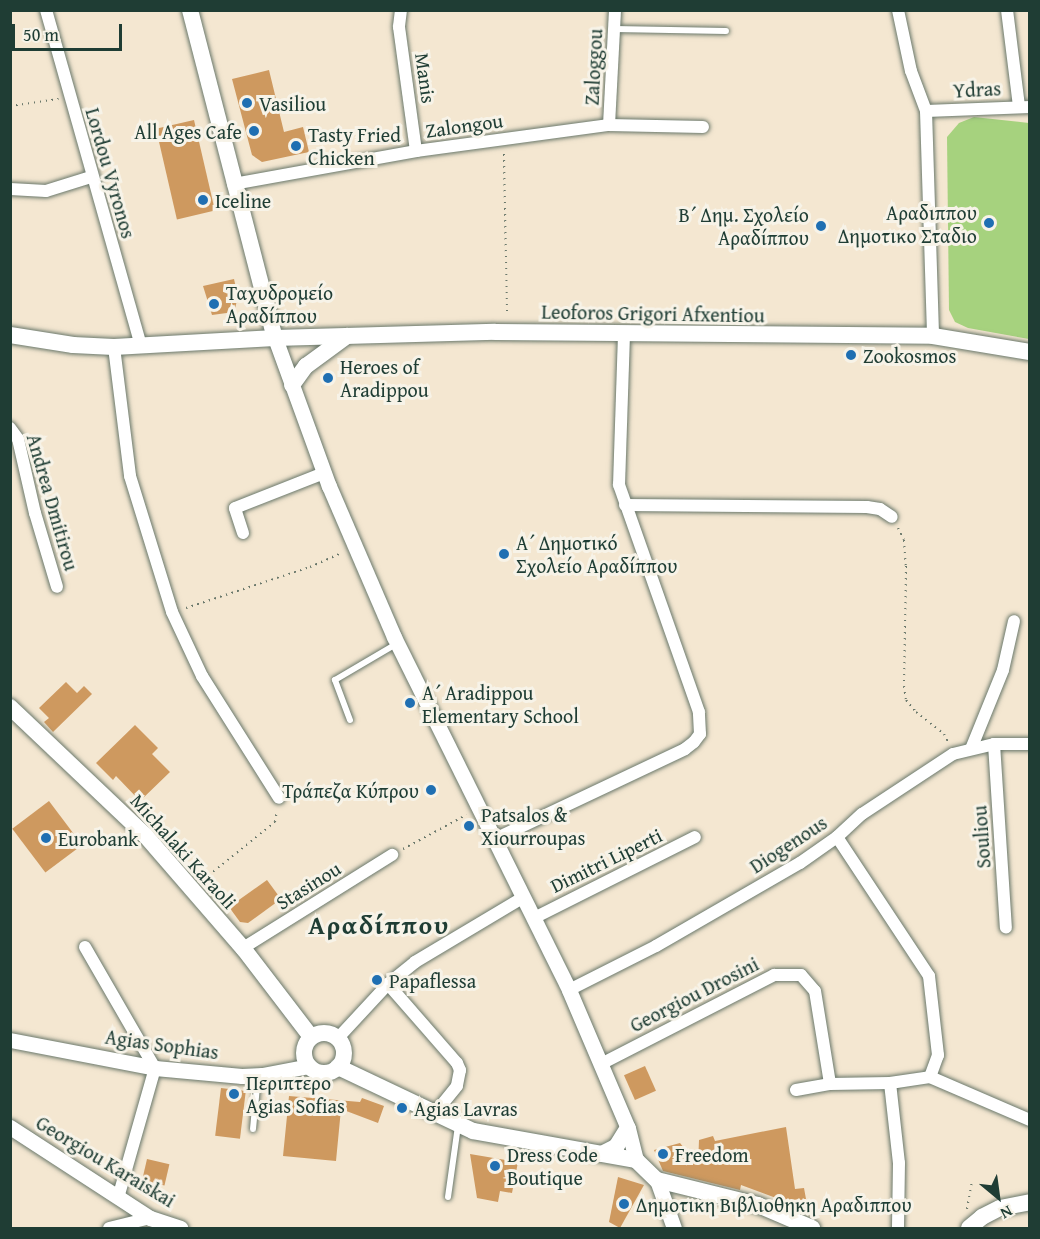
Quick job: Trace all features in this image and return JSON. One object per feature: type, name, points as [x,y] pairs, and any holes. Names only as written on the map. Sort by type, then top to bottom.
[{"type":"main road","points":[[190,10],[233,184],[275,338]]},
{"type":"main road","name":"Leoforos Grigori Afxentiou","points":[[10,335],[73,345],[114,347],[275,338],[507,332],[933,336],[1029,352]]},
{"type":"main road","points":[[292,385],[306,366],[347,336]]},
{"type":"main road","name":"Michalaki Karaoli","points":[[10,706],[145,836],[243,948],[311,1037]]},
{"type":"main road","points":[[327,1032],[338,1038],[344,1049],[338,1067],[327,1073],[309,1066],[304,1054],[311,1037],[327,1032]]},
{"type":"main road","points":[[338,1067],[458,1125],[497,1137],[636,1160],[657,1180],[758,1205],[812,1228]]},
{"type":"main road","points":[[602,1154],[616,1147],[628,1128]]},
{"type":"main road","points":[[967,1223],[1000,1208],[1029,1202]]},
{"type":"street","name":"Lordou Vyronos","points":[[46,10],[91,177],[141,345]]},
{"type":"street","name":"Zaloggou","points":[[609,125],[615,10]]},
{"type":"street","points":[[898,10],[912,71],[926,111],[933,336]]},
{"type":"street","points":[[1008,10],[1024,107]]},
{"type":"street","name":"Manis","points":[[397,13],[416,151]]},
{"type":"street","name":"Ydras","points":[[926,111],[1024,107]]},
{"type":"street","name":"Zalongou","points":[[233,184],[416,151],[609,125],[703,127]]},
{"type":"street","points":[[10,189],[46,190],[91,177]]},
{"type":"street","points":[[495,839],[685,749],[700,734],[699,712],[619,485],[624,333]]},
{"type":"street","points":[[275,338],[324,473],[397,643],[568,990],[628,1128],[636,1160]]},
{"type":"street","points":[[114,347],[130,476],[172,612],[201,676],[279,798]]},
{"type":"street","name":"Andrea Dmitirou","points":[[10,428],[18,439],[35,513],[57,587]]},
{"type":"street","points":[[243,533],[235,508],[324,473]]},
{"type":"street","points":[[625,505],[867,507],[880,509],[892,517]]},
{"type":"street","points":[[971,749],[1003,670],[1014,621]]},
{"type":"street","name":"Diogenous","points":[[568,990],[656,946],[801,863],[837,837],[862,814],[953,754],[994,744],[1029,744]]},
{"type":"street","name":"Souliou","points":[[994,744],[1006,928]]},
{"type":"street","name":"Dimitri Liperti","points":[[534,918],[695,837]]},
{"type":"street","points":[[837,837],[929,976],[938,1055],[930,1077]]},
{"type":"street","name":"Stasinou","points":[[243,948],[392,855]]},
{"type":"street","points":[[338,1038],[388,984],[437,947],[524,897]]},
{"type":"street","points":[[85,947],[155,1068],[118,1198]]},
{"type":"street","name":"Georgiou Drosini","points":[[601,1064],[774,975],[801,975],[815,991],[830,1084]]},
{"type":"street","points":[[388,984],[457,1063],[460,1070],[457,1086],[435,1114]]},
{"type":"street","name":"Agias Sophias","points":[[10,1040],[155,1068],[258,1076],[309,1066]]},
{"type":"street","points":[[796,1090],[830,1084],[890,1083],[930,1077],[1029,1120]]},
{"type":"street","points":[[890,1083],[899,1163],[898,1228]]},
{"type":"street","name":"Georgiou Karaiskai","points":[[10,1127],[150,1218],[180,1228]]},
{"type":"street","points":[[657,1180],[674,1228]]},
{"type":"street","points":[[109,1228],[150,1218]]},
{"type":"lane","points":[[614,28],[726,31]]},
{"type":"lane","points":[[350,720],[335,680],[397,643]]},
{"type":"lane","points":[[253,1130],[258,1076]]},
{"type":"lane","points":[[448,1197],[458,1125]]},
{"type":"path","points":[[10,106],[70,98]]},
{"type":"path","points":[[504,139],[507,332]]},
{"type":"path","points":[[892,517],[904,540],[904,686],[906,700],[916,712],[944,734],[953,754]]},
{"type":"path","points":[[172,612],[310,567],[355,547]]},
{"type":"path","points":[[192,888],[275,822],[279,798]]},
{"type":"path","points":[[392,855],[479,808]]},
{"type":"path","points":[[967,1223],[972,1182]]},
{"type":"green space","name":"Αραδιππου Δημοτικο Σταδιο","points":[[974,117],[1029,123],[1029,339],[968,328],[955,322],[949,310],[947,137],[959,123]]},
{"type":"building","points":[[269,70],[284,132],[303,127],[309,152],[262,162],[252,155],[232,79]]},
{"type":"building","points":[[194,120],[215,211],[177,219],[156,129]]},
{"type":"building","points":[[234,279],[238,297],[234,312],[212,315],[203,286]]},
{"type":"building","points":[[66,682],[77,693],[84,686],[92,694],[53,732],[44,722],[49,718],[39,708]]},
{"type":"building","points":[[135,725],[158,748],[152,754],[170,772],[140,801],[116,776],[113,780],[96,763]]},
{"type":"building","name":"Eurobank","points":[[49,801],[82,845],[45,873],[12,829]]},
{"type":"building","points":[[267,880],[281,899],[248,923],[240,922],[229,907]]},
{"type":"building","points":[[645,1066],[656,1091],[635,1100],[624,1075]]},
{"type":"building","points":[[221,1088],[246,1091],[240,1139],[215,1136]]},
{"type":"building","points":[[289,1096],[360,1102],[362,1098],[384,1106],[378,1123],[341,1109],[336,1161],[283,1156]]},
{"type":"building","points":[[786,1127],[795,1189],[804,1188],[808,1210],[741,1185],[740,1190],[663,1171],[654,1150],[680,1143],[698,1165],[699,1140],[713,1136],[715,1141]]},
{"type":"building","points":[[470,1154],[518,1162],[512,1193],[500,1191],[498,1202],[477,1198]]},
{"type":"building","points":[[147,1159],[169,1164],[164,1186],[142,1180]]},
{"type":"building","name":"Δημοτικη Βιβλιοθηκη Αραδιππου","points":[[618,1177],[644,1185],[620,1228],[609,1222]]},
{"type":"place","name":"Vasiliou","points":[[247,103]]},
{"type":"place","name":"All Ages Cafe","points":[[254,131]]},
{"type":"place","name":"Tasty Fried Chicken","points":[[296,146]]},
{"type":"place","name":"Iceline","points":[[203,200]]},
{"type":"place","name":"Αραδιππου Δημοτικο Σταδιο","points":[[989,223]]},
{"type":"place","name":"Β´ Δημ. Σχολείο Αραδίππου","points":[[821,226]]},
{"type":"place","name":"Ταχυδρομείο Αραδίππου","points":[[214,304]]},
{"type":"place","name":"Zookosmos","points":[[851,355]]},
{"type":"place","name":"Heroes of Aradippou","points":[[328,378]]},
{"type":"place","name":"Α´ Δημοτικό Σχολείο Αραδίππου","points":[[504,554]]},
{"type":"place","name":"A´ Aradippou Elementary School","points":[[410,703]]},
{"type":"place","name":"Τράπεζα Κύπρου","points":[[431,790]]},
{"type":"place","name":"Patsalos & Xiourroupas","points":[[469,826]]},
{"type":"place","name":"Eurobank","points":[[46,838]]},
{"type":"place","name":"Papaflessa","points":[[377,980]]},
{"type":"place","name":"Περιπτερο Agias Sofias","points":[[234,1094]]},
{"type":"place","name":"Agias Lavras","points":[[402,1108]]},
{"type":"place","name":"Freedom","points":[[663,1154]]},
{"type":"place","name":"Dress Code Boutique","points":[[495,1166]]},
{"type":"place","name":"Δημοτικη Βιβλιοθηκη Αραδιππου","points":[[624,1204]]},
{"type":"district","name":"Αραδίππου","points":[[379,925]]}]
